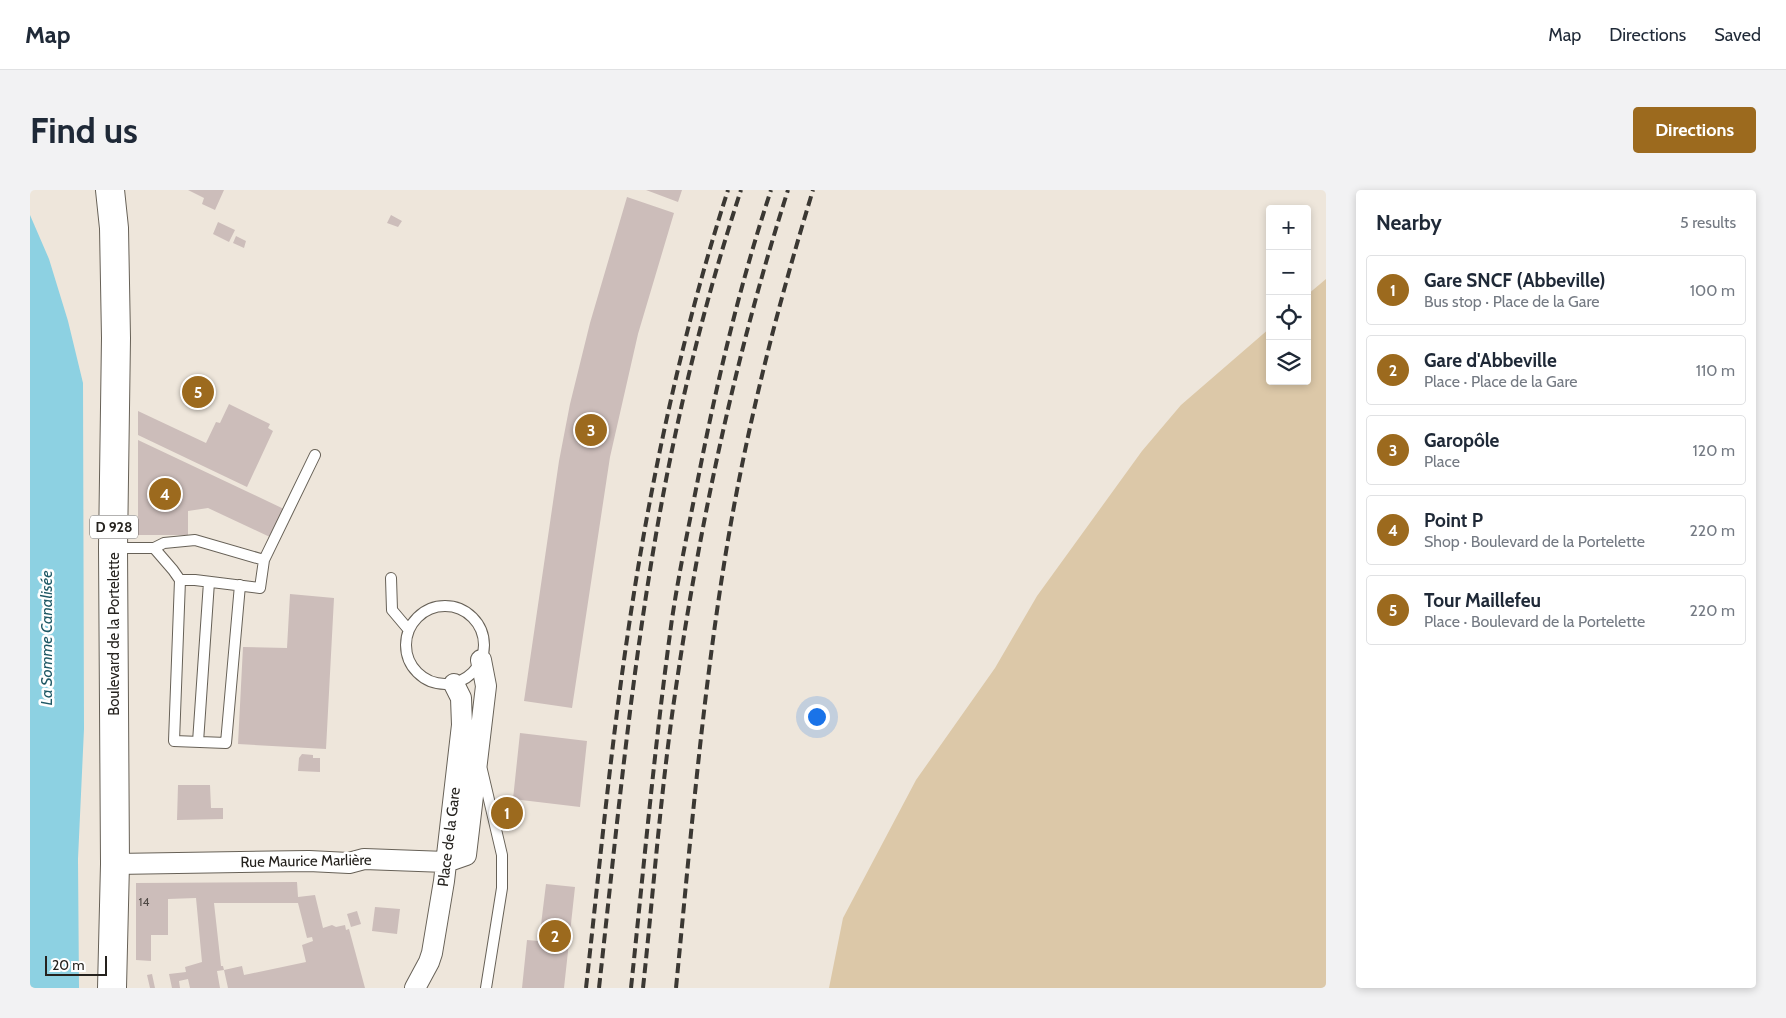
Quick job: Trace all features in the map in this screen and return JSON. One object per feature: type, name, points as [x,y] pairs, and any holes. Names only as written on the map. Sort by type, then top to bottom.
[{"type":"main road","name":"Boulevard de la Portelette","points":[[110,190],[114,228],[116,338],[113,548],[115,864],[112,988]]},
{"type":"street","name":"Place de la Gare","points":[[466,854],[486,686],[481,660]]},
{"type":"street","name":"Place de la Gare","points":[[415,988],[432,953],[444,881],[462,725],[461,698],[454,684]]},
{"type":"street","name":"Rue Maurice Marlière","points":[[115,864],[309,861],[349,863],[364,859],[446,862],[466,854]]},
{"type":"lane","points":[[180,580],[260,588],[264,560],[315,455]]},
{"type":"lane","points":[[113,548],[154,548],[164,543],[195,540],[264,560]]},
{"type":"lane","points":[[154,548],[180,580],[174,741],[226,744],[240,585]]},
{"type":"lane","points":[[391,578],[392,610],[408,629]]},
{"type":"lane","points":[[198,742],[209,582]]},
{"type":"lane","points":[[439,606],[455,607],[470,616],[481,630],[484,650],[481,660],[475,671],[466,679],[454,684],[430,682],[415,671],[409,663],[405,640],[408,629],[415,619],[431,608],[439,606]]},
{"type":"lane","name":"Place de la Gare","points":[[478,759],[502,855],[502,888],[486,988]]},
{"type":"shaded area","points":[[1326,279],[1326,988],[829,988],[843,918],[916,780],[995,668],[1037,596],[1142,451],[1181,405],[1266,331],[1266,385],[1311,385],[1311,292]]},
{"type":"water","name":"La Somme Canalisée","points":[[30,215],[49,259],[68,321],[83,383],[84,729],[78,859],[79,988],[30,988]]},
{"type":"building","points":[[188,190],[224,190],[215,210],[202,204],[204,198]]},
{"type":"building","points":[[646,190],[682,190],[678,202]]},
{"type":"building","points":[[627,197],[674,213],[638,334],[610,457],[572,708],[524,701],[559,461],[570,404],[590,323]]},
{"type":"building","points":[[391,215],[402,221],[398,227],[387,223]]},
{"type":"building","points":[[218,222],[235,230],[229,242],[213,234]]},
{"type":"building","points":[[236,236],[246,241],[244,248],[233,243]]},
{"type":"building","points":[[206,378],[211,381],[206,389],[211,400],[208,406],[195,407],[186,394],[191,387],[194,390],[200,388]]},
{"type":"building","points":[[229,404],[270,424],[268,428],[273,431],[247,487],[138,435],[138,411],[206,443],[216,422],[220,423]]},
{"type":"building","points":[[138,440],[286,510],[272,538],[208,508],[188,511],[188,535],[138,535]]},
{"type":"building","points":[[290,594],[334,598],[326,749],[238,744],[243,647],[287,648]]},
{"type":"building","points":[[520,733],[587,741],[580,807],[513,799]]},
{"type":"building","points":[[302,754],[313,755],[313,758],[320,758],[320,772],[298,771],[299,758]]},
{"type":"building","points":[[178,785],[210,785],[211,808],[223,808],[223,819],[177,820]]},
{"type":"building","points":[[297,882],[298,897],[315,895],[323,928],[332,925],[336,927],[345,925],[346,930],[349,929],[365,988],[228,988],[224,970],[217,971],[220,988],[190,988],[188,979],[179,981],[180,988],[172,988],[169,974],[186,972],[185,967],[202,962],[196,898],[168,899],[168,935],[151,935],[151,961],[136,960],[136,883]],"holes":[[[214,903],[298,903],[307,938],[312,937],[313,941],[302,945],[306,962],[244,975],[242,966],[224,970],[223,966],[221,966]]]},
{"type":"building","points":[[546,884],[575,887],[564,988],[522,988],[527,940],[539,941]]},
{"type":"building","points":[[375,907],[400,909],[397,934],[372,931]]},
{"type":"building","points":[[357,911],[361,924],[351,927],[347,914]]},
{"type":"building","points":[[152,974],[155,988],[150,988],[147,975]]},
{"type":"railway","points":[[586,988],[615,726],[645,525],[681,356],[695,300],[728,190]]},
{"type":"railway","points":[[599,988],[622,775],[651,562],[678,422],[699,334],[741,190]]},
{"type":"railway","points":[[631,988],[660,711],[678,584],[721,369],[749,261],[771,190]]},
{"type":"railway","points":[[643,988],[668,743],[694,577],[706,511],[734,382],[788,190]]},
{"type":"railway","points":[[676,988],[703,719],[725,558],[752,419],[786,281],[813,190]]},
{"type":"place","name":"Tour Maillefeu","points":[[198,392]]},
{"type":"place","name":"Garopôle","points":[[591,430]]},
{"type":"place","name":"Point P","points":[[165,494]]},
{"type":"place","name":"Gare SNCF (Abbeville)","points":[[507,813]]},
{"type":"place","name":"Gare d'Abbeville","points":[[555,936]]}]
